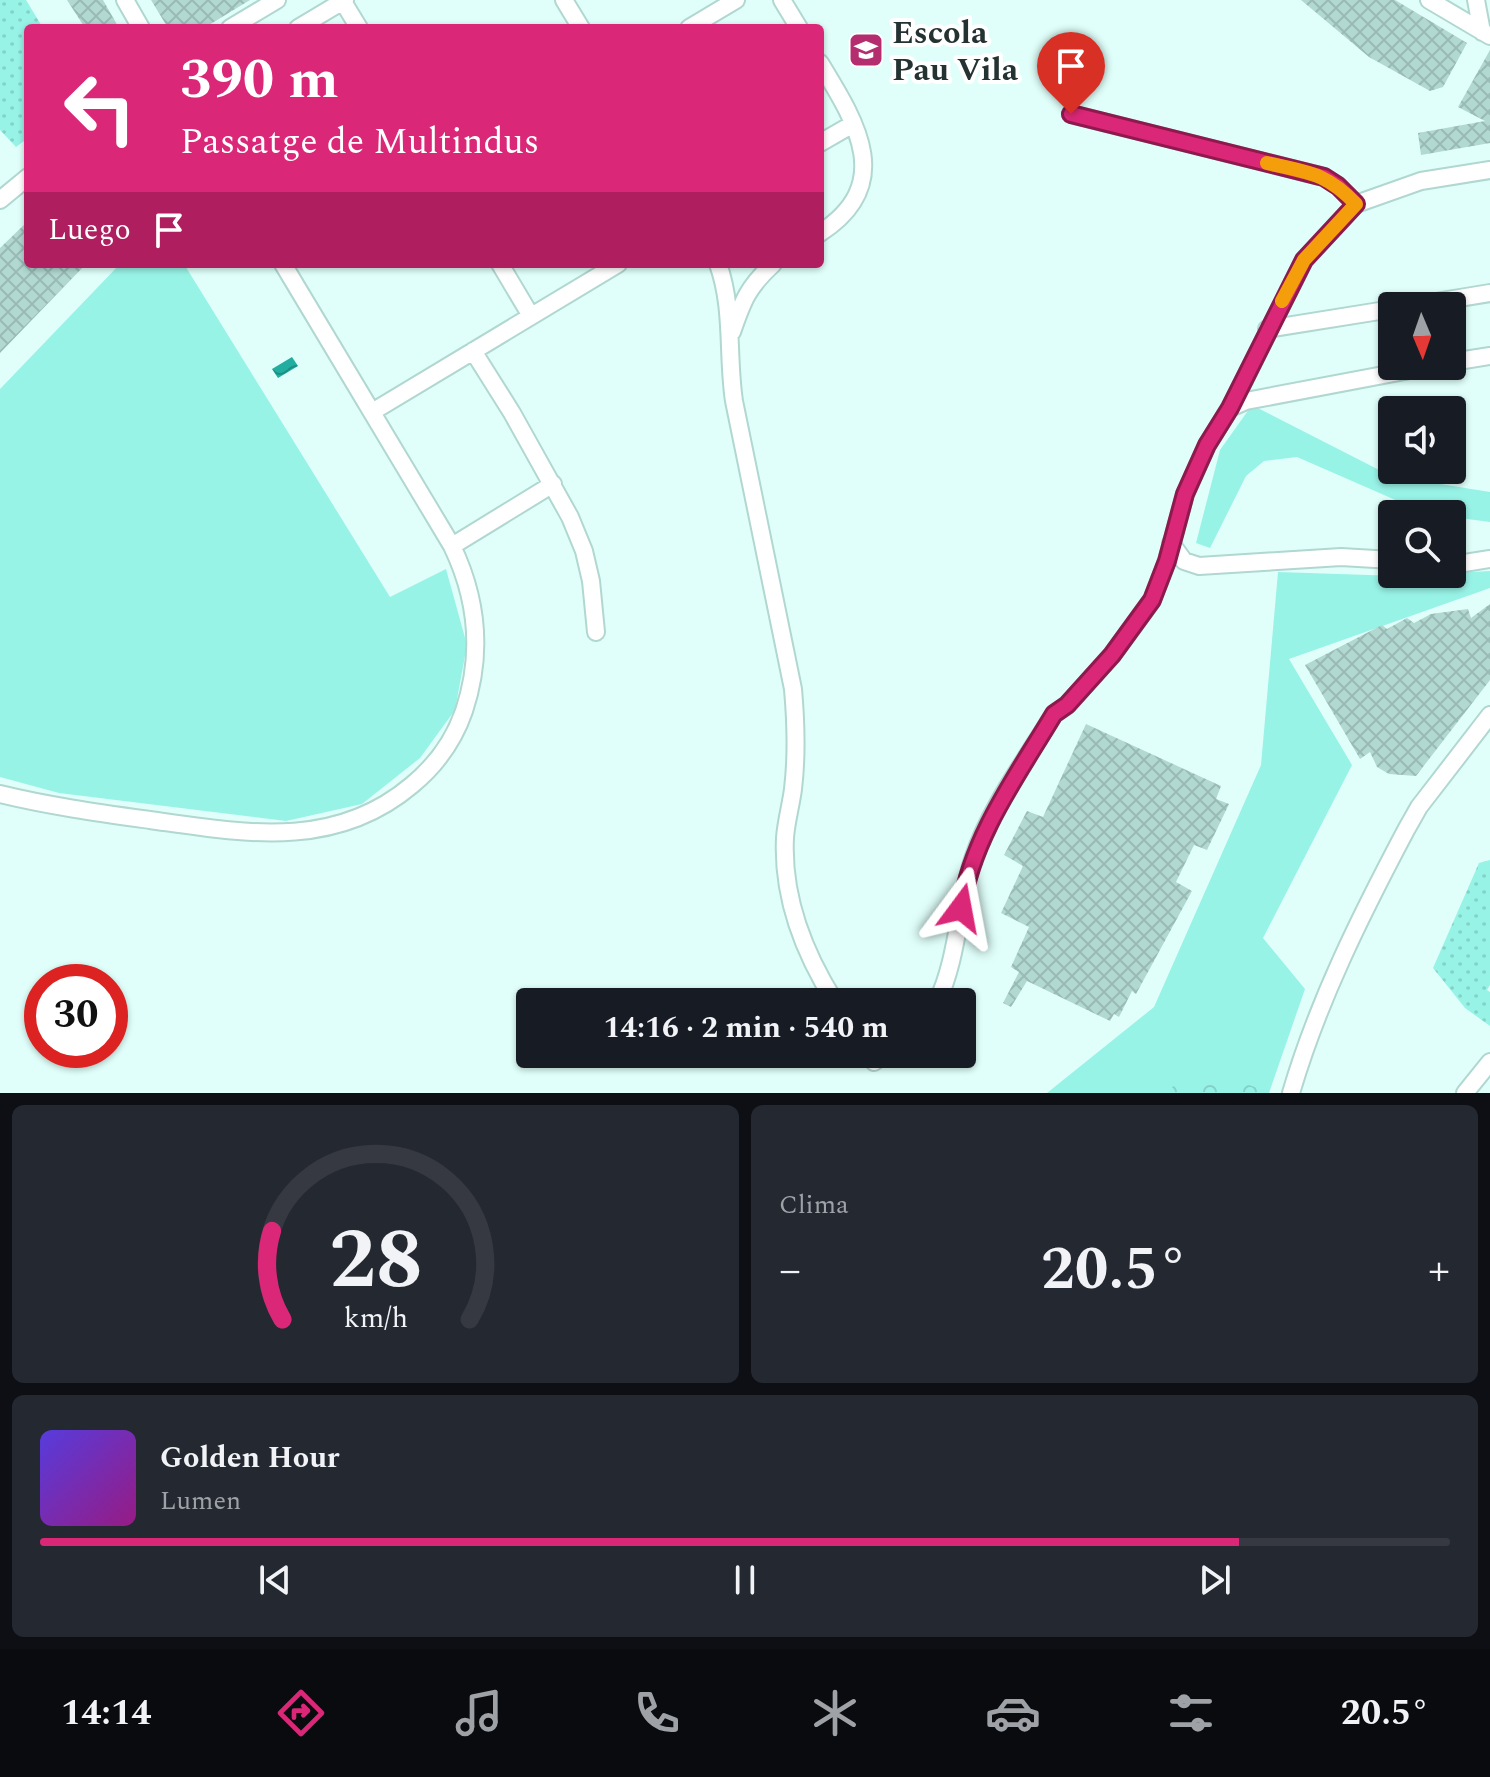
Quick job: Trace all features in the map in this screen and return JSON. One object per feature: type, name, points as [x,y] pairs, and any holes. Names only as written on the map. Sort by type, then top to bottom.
[{"type":"street","points":[[125,0],[139,24]]},
{"type":"street","points":[[237,24],[277,0]]},
{"type":"street","points":[[304,24],[343,0],[357,24]]},
{"type":"street","points":[[564,0],[579,24]]},
{"type":"street","points":[[696,24],[736,0]]},
{"type":"street","points":[[782,0],[797,24]]},
{"type":"street","points":[[1429,0],[1486,34]]},
{"type":"street","points":[[1476,0],[1486,34]]},
{"type":"street","points":[[824,69],[845,103],[862,143],[865,165],[854,201],[844,214],[824,230]]},
{"type":"street","points":[[1071,114],[1324,177],[1356,204]]},
{"type":"street","points":[[824,141],[853,124]]},
{"type":"street","points":[[942,988],[974,855],[997,808],[1054,714],[1067,705],[1112,655],[1152,600],[1167,561],[1185,494],[1207,445],[1238,404],[1267,329],[1304,260],[1356,204],[1421,181],[1482,171]]},
{"type":"street","points":[[0,200],[24,180]]},
{"type":"street","points":[[0,794],[119,816],[257,832],[320,830],[370,814],[404,792],[430,767],[457,728],[468,698],[476,653],[469,585],[452,546],[289,268]]},
{"type":"street","points":[[502,268],[531,316]]},
{"type":"street","points":[[372,412],[611,268]]},
{"type":"street","points":[[719,268],[726,290],[729,370],[793,689],[796,731],[793,787],[785,838],[786,873],[795,919],[806,950],[827,988]]},
{"type":"street","points":[[729,341],[743,301],[754,281],[769,268]]},
{"type":"street","points":[[1466,297],[1490,293]]},
{"type":"street","points":[[1267,329],[1378,311]]},
{"type":"street","points":[[473,351],[553,484],[584,551],[591,581],[596,632]]},
{"type":"street","points":[[1466,360],[1490,356]]},
{"type":"street","points":[[1238,404],[1378,376]]},
{"type":"street","points":[[452,546],[553,484]]},
{"type":"street","points":[[1171,543],[1184,561],[1199,566],[1341,557],[1378,559]]},
{"type":"street","points":[[1466,563],[1490,559]]},
{"type":"street","points":[[1291,1093],[1325,996],[1395,850],[1419,807],[1490,715]]},
{"type":"street","points":[[1465,1093],[1490,1062]]},
{"type":"green space","points":[[0,0],[26,0],[41,24],[24,24],[24,141],[16,147],[0,130]]},
{"type":"green space","points":[[116,268],[186,268],[390,597],[446,569],[467,645],[455,710],[420,758],[362,804],[286,821],[59,793],[0,777],[0,389]]},
{"type":"green space","points":[[1252,405],[1378,469],[1378,484],[1440,484],[1490,492],[1490,522],[1466,519],[1466,500],[1396,500],[1297,457],[1264,461],[1246,476],[1210,548],[1196,543],[1220,450]]},
{"type":"green space","points":[[1490,571],[1490,588],[1289,659],[1352,765],[1263,938],[1305,989],[1269,1093],[1047,1093],[1154,1007],[1261,765],[1278,572],[1378,575],[1378,588],[1466,588],[1466,572]]},
{"type":"green space","points":[[1490,860],[1490,985],[1487,990],[1490,992],[1490,1026],[1465,1008],[1433,968],[1479,863]]},
{"type":"green space","points":[[1181,1079],[1237,1081],[1270,1092],[1166,1093]]},
{"type":"water","points":[[292,357],[298,366],[278,378],[272,369]]},
{"type":"building","points":[[67,0],[103,0],[117,24],[82,24]]},
{"type":"building","points":[[151,0],[250,0],[211,24],[166,24]]},
{"type":"building","points":[[1301,0],[1395,0],[1467,43],[1443,87],[1430,91],[1369,57]]},
{"type":"building","points":[[1490,50],[1490,143],[1421,155],[1418,133],[1485,121],[1458,107]]},
{"type":"building","points":[[24,225],[24,268],[82,268],[0,353],[0,248]]},
{"type":"building","points":[[1490,604],[1490,680],[1416,776],[1389,774],[1377,767],[1370,752],[1360,759],[1305,665],[1382,625],[1387,629],[1407,618],[1414,623],[1431,614],[1468,609],[1471,618]]},
{"type":"building","points":[[1086,724],[1221,786],[1216,799],[1229,804],[1207,850],[1194,845],[1176,882],[1192,891],[1136,994],[1132,991],[1119,1017],[1114,1014],[1110,1021],[1027,981],[1011,1007],[1003,1003],[1019,972],[1011,967],[1029,927],[1001,913],[1023,866],[1004,855],[1027,811],[1043,817]]},
{"type":"slow traffic","points":[[1267,163],[1324,177],[1356,204],[1304,260],[1282,301]]},
{"type":"place","name":"Escola Pau Vila","points":[[866,50]]},
{"type":"route","points":[[961,908],[974,855],[997,808],[1054,714],[1067,705],[1112,655],[1152,600],[1167,561],[1185,494],[1207,445],[1230,408],[1304,260],[1356,204],[1324,177],[1071,114]]}]
